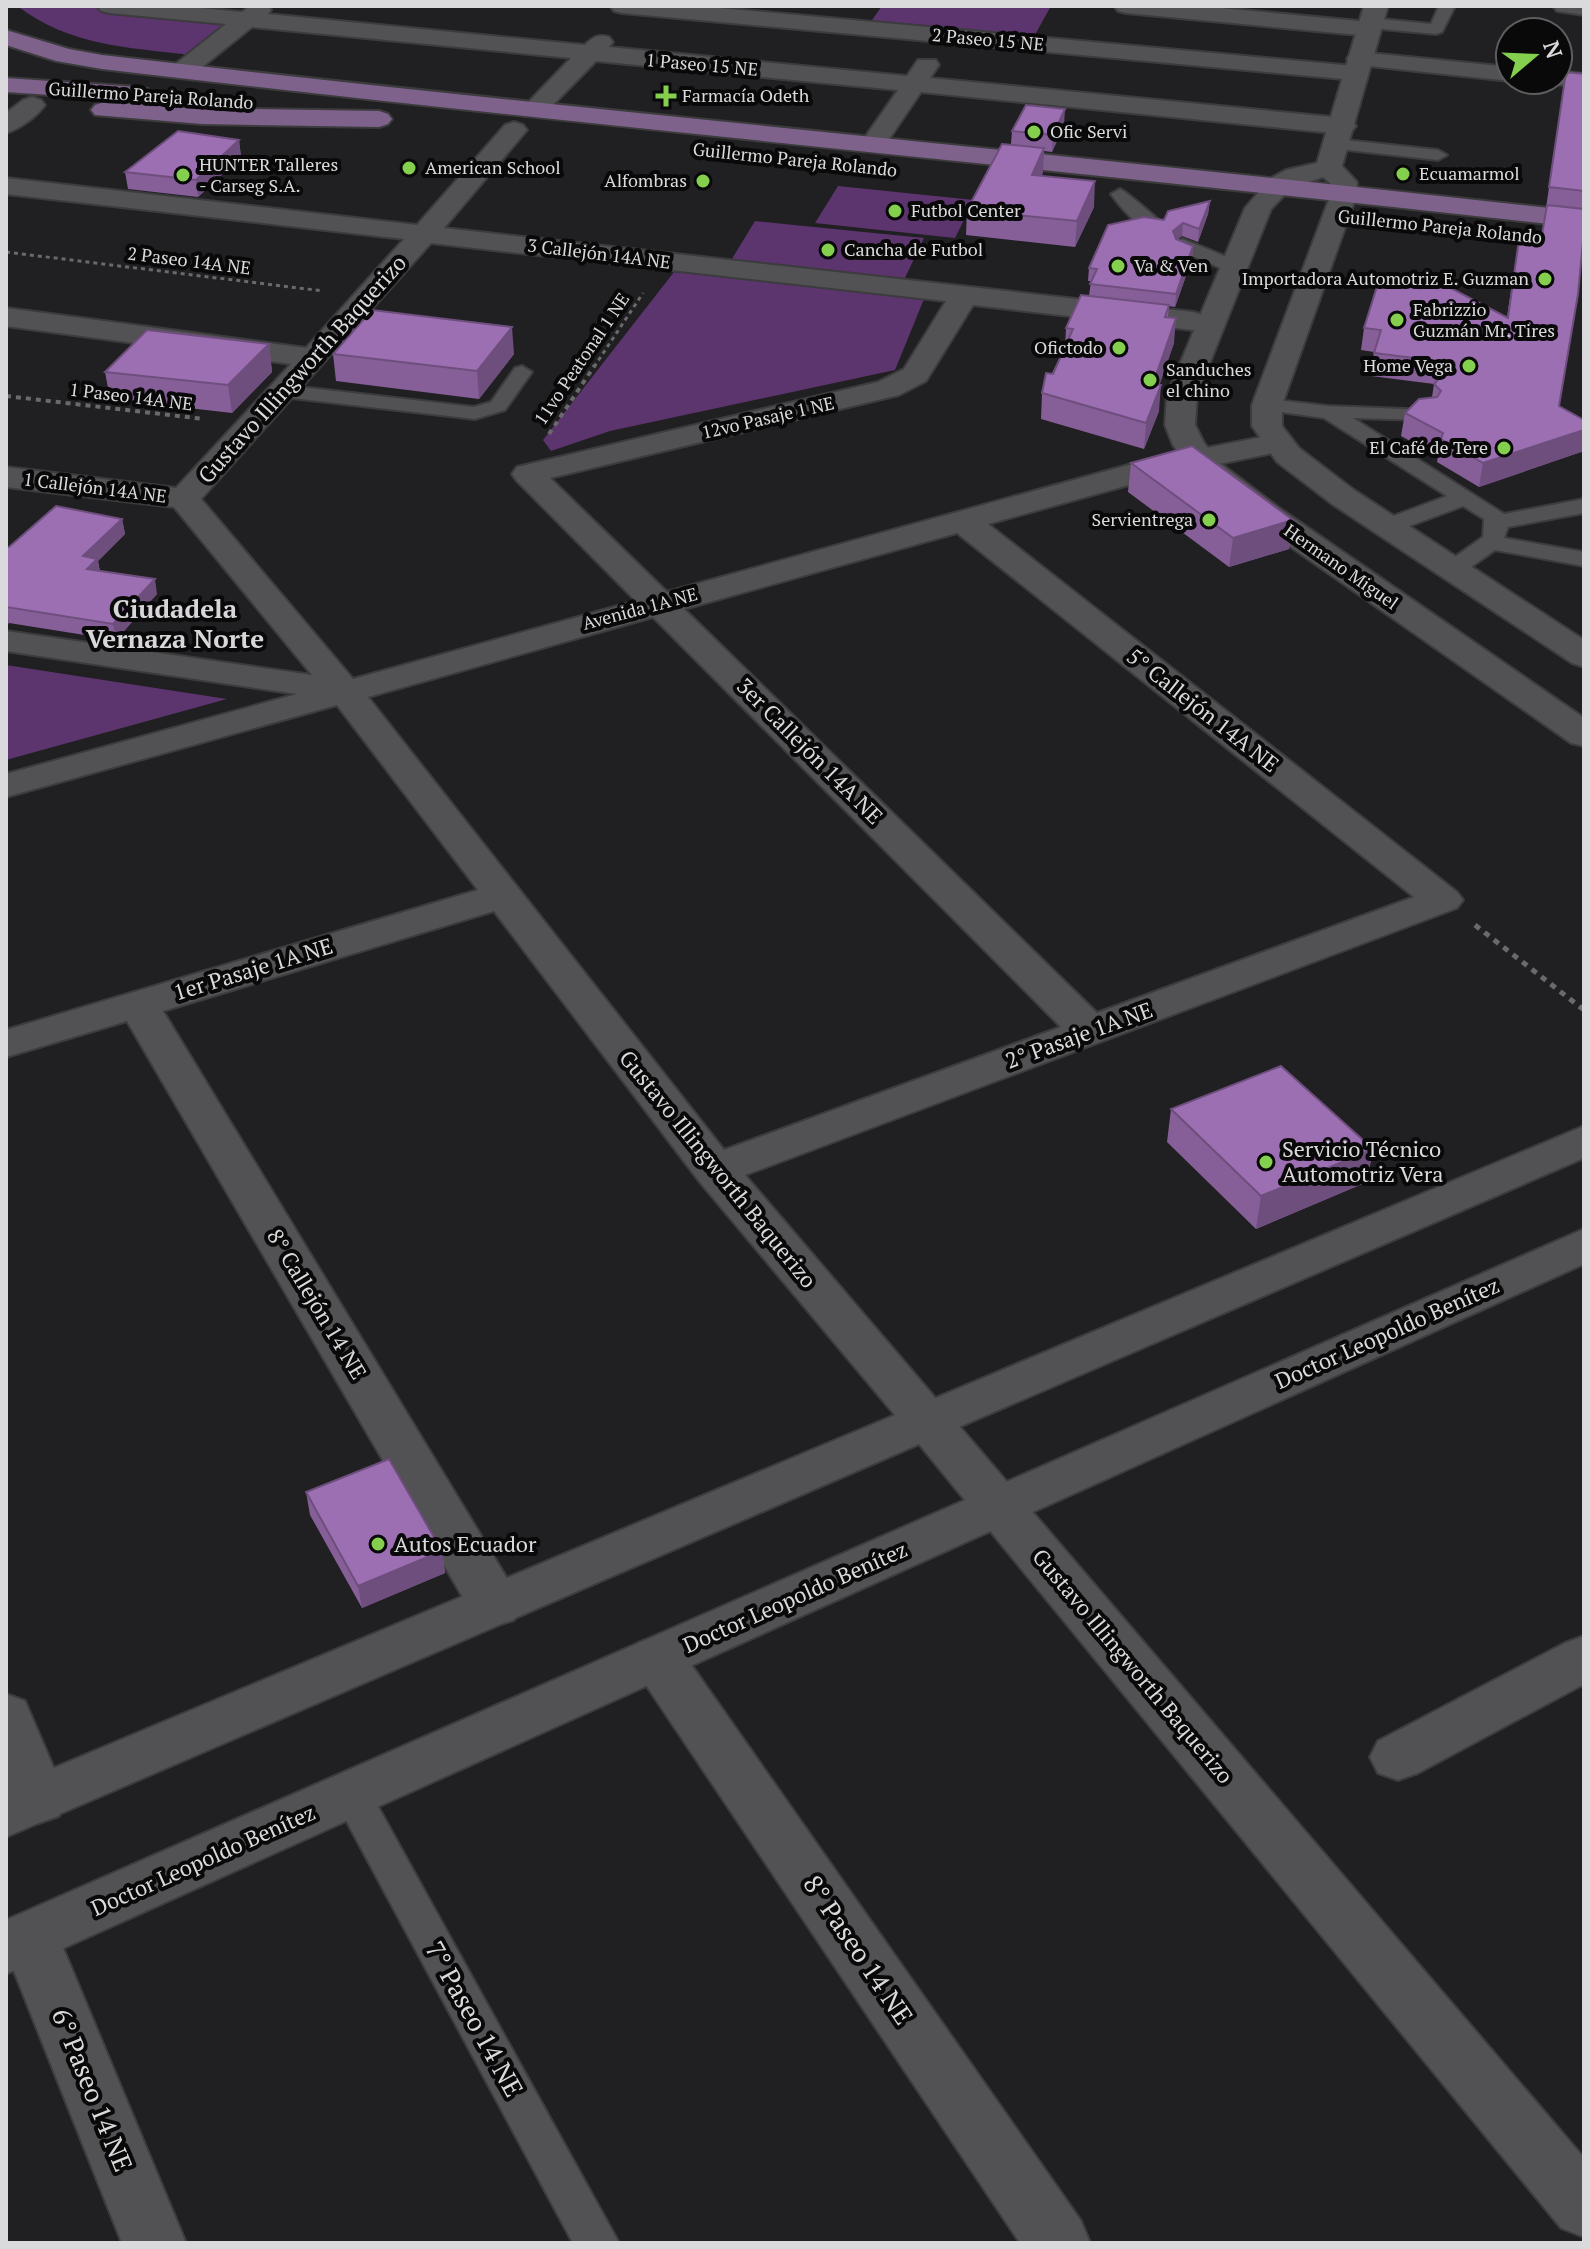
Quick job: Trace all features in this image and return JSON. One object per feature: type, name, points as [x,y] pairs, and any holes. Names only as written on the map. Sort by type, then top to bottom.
[{"type":"main road","points":[[6,37],[65,56],[443,112]]},
{"type":"main road","points":[[6,49],[39,60],[127,76],[443,112]]},
{"type":"main road","name":"Guillermo Pareja Rolando","points":[[6,85],[443,112],[1258,208],[1339,205],[1584,220]]},
{"type":"main road","points":[[6,104],[202,116],[443,112]]},
{"type":"main road","name":"Guillermo Pareja Rolando","points":[[524,121],[872,146],[1274,185],[1339,205],[1584,243]]},
{"type":"street","name":"1 Paseo 15 NE","points":[[109,6],[256,12],[588,55],[914,85],[1336,146]]},
{"type":"street","name":"2 Paseo 15 NE","points":[[631,6],[945,36],[1494,73]]},
{"type":"street","name":"Gustavo Illingworth Baquerizo","points":[[631,6],[184,499],[344,690],[500,896],[715,1170],[928,1420],[1584,2206]]},
{"type":"street","points":[[1126,6],[1372,19],[1356,66],[1336,146],[1344,182],[1339,205],[1267,405],[1267,426],[1277,443],[1309,472],[1584,656]]},
{"type":"street","points":[[1565,6],[1584,8]]},
{"type":"street","points":[[182,71],[256,12]]},
{"type":"street","points":[[872,146],[945,36]]},
{"type":"street","points":[[6,125],[32,105]]},
{"type":"street","points":[[1274,185],[1336,146]]},
{"type":"street","name":"Hermano Miguel","points":[[1274,185],[1258,208],[1232,266],[1182,395],[1180,425],[1197,456],[1209,470],[1270,517],[1584,735]]},
{"type":"street","name":"3 Callejón 14A NE","points":[[6,186],[1193,321]]},
{"type":"street","name":"12vo Pasaje 1 NE","points":[[528,474],[888,389],[915,375],[964,296]]},
{"type":"street","points":[[6,317],[312,358]]},
{"type":"street","name":"Avenida 1A NE","points":[[6,786],[1197,456],[1277,443]]},
{"type":"street","name":"3er Callejón 14A NE","points":[[528,474],[1090,1031]]},
{"type":"street","name":"1 Callejón 14A NE","points":[[6,477],[184,499]]},
{"type":"street","name":"5° Callejón 14A NE","points":[[962,520],[1443,900]]},
{"type":"street","points":[[6,641],[344,690]]},
{"type":"street","name":"1er Pasaje 1A NE","points":[[6,1044],[500,896]]},
{"type":"street","name":"2° Pasaje 1A NE","points":[[715,1170],[1443,900]]},
{"type":"street","name":"8° Callejón 14 NE","points":[[138,1004],[495,1605]]},
{"type":"street","points":[[6,1717],[22,1806],[1584,1141]]},
{"type":"street","name":"Doctor Leopoldo Benítez","points":[[18,1942],[1584,1245]]},
{"type":"street","name":"8° Paseo 14 NE","points":[[657,1658],[1058,2243]]},
{"type":"street","points":[[1398,1757],[1584,1658]]},
{"type":"street","name":"6° Paseo 14 NE","points":[[18,1942],[154,2243]]},
{"type":"lane","points":[[1372,19],[1434,35],[1446,8]]},
{"type":"lane","points":[[1336,146],[1438,155]]},
{"type":"lane","points":[[1120,194],[1133,210],[1156,226]]},
{"type":"lane","points":[[1183,245],[1232,266]]},
{"type":"lane","points":[[283,391],[475,413],[498,406],[522,372]]},
{"type":"lane","points":[[1267,405],[1329,412],[1360,410],[1424,414]]},
{"type":"lane","points":[[1329,412],[1356,426],[1494,516],[1495,532]]},
{"type":"lane","points":[[1388,526],[1463,498]]},
{"type":"lane","points":[[1453,569],[1495,532],[1584,506]]},
{"type":"lane","points":[[1495,532],[1584,559]]},
{"type":"lane","name":"7° Paseo 14 NE","points":[[351,1794],[597,2243]]},
{"type":"path","name":"2 Paseo 14A NE","points":[[6,252],[369,297]]},
{"type":"path","name":"11vo Peatonal 1 NE","points":[[528,474],[532,460],[663,262]]},
{"type":"path","name":"1 Paseo 14A NE","points":[[6,396],[253,425]]},
{"type":"path","points":[[1443,900],[1584,1010]]},
{"type":"shaded area","points":[[17,6],[83,6],[231,21],[190,55],[121,47],[78,37],[37,19]]},
{"type":"shaded area","points":[[882,6],[1051,6],[1031,42],[867,27]]},
{"type":"shaded area","name":"Futbol Center","points":[[838,186],[974,200],[955,238],[815,223]]},
{"type":"shaded area","name":"Cancha de Futbol","points":[[755,221],[924,238],[904,280],[730,262]]},
{"type":"shaded area","points":[[674,272],[924,299],[895,370],[610,431],[551,451],[543,440]]},
{"type":"shaded area","points":[[6,665],[227,699],[6,760]]},
{"type":"building","points":[[1574,73],[1584,74],[1584,191],[1549,187],[1562,96],[1574,96]]},
{"type":"building","points":[[1026,105],[1065,109],[1053,135],[1012,131]]},
{"type":"building","points":[[178,131],[239,140],[196,180],[125,172]]},
{"type":"building","points":[[1002,144],[1044,148],[1032,175],[1095,181],[1077,221],[967,210]]},
{"type":"building","points":[[1210,201],[1199,229],[1183,223],[1173,231],[1176,239],[1193,246],[1176,294],[1090,284],[1097,269],[1089,268],[1108,225],[1144,217],[1164,220],[1168,211]]},
{"type":"building","points":[[1547,205],[1584,209],[1578,294],[1559,406],[1584,420],[1584,430],[1483,463],[1441,439],[1443,433],[1405,413],[1419,399],[1437,397],[1441,391],[1434,384],[1454,363],[1374,353],[1381,330],[1364,328],[1379,280],[1445,285],[1508,318],[1520,232],[1542,235]]},
{"type":"building","points":[[1081,295],[1169,305],[1165,317],[1176,318],[1153,384],[1161,385],[1146,423],[1042,393],[1046,373],[1053,374],[1073,329],[1066,328]]},
{"type":"building","points":[[372,310],[512,327],[477,371],[333,354]]},
{"type":"building","points":[[147,330],[269,344],[228,385],[105,372]]},
{"type":"building","points":[[1192,446],[1293,520],[1233,538],[1131,463]]},
{"type":"building","points":[[56,506],[122,519],[83,556],[97,559],[87,569],[155,579],[113,624],[6,607],[6,547]]},
{"type":"building","points":[[1281,1066],[1373,1149],[1261,1196],[1171,1109]]},
{"type":"building","name":"Autos Ecuador","points":[[389,1459],[442,1551],[358,1586],[306,1492]]},
{"type":"place","name":"Farmacía Odeth","points":[[666,96]]},
{"type":"place","name":"Ofic Servi","points":[[1034,132]]},
{"type":"place","name":"American School","points":[[409,168]]},
{"type":"place","name":"Ecuamarmol","points":[[1403,174]]},
{"type":"place","name":"HUNTER Talleres - Carseg S.A.","points":[[183,175]]},
{"type":"place","name":"Alfombras","points":[[703,181]]},
{"type":"place","name":"Futbol Center","points":[[895,211]]},
{"type":"place","name":"Cancha de Futbol","points":[[828,250]]},
{"type":"place","name":"Va & Ven","points":[[1118,266]]},
{"type":"place","name":"Importadora Automotriz E. Guzman","points":[[1545,279]]},
{"type":"place","name":"Fabrizzio Guzmán Mr. Tires","points":[[1397,320]]},
{"type":"place","name":"Ofictodo","points":[[1119,348]]},
{"type":"place","name":"Home Vega","points":[[1469,366]]},
{"type":"place","name":"Sanduches el chino","points":[[1150,380]]},
{"type":"place","name":"El Café de Tere","points":[[1504,448]]},
{"type":"place","name":"Servientrega","points":[[1209,520]]},
{"type":"place","name":"Servicio Técnico Automotriz Vera","points":[[1266,1162]]},
{"type":"place","name":"Autos Ecuador","points":[[378,1544]]},
{"type":"district","name":"Ciudadela Vernaza Norte","points":[[175,624]]}]
